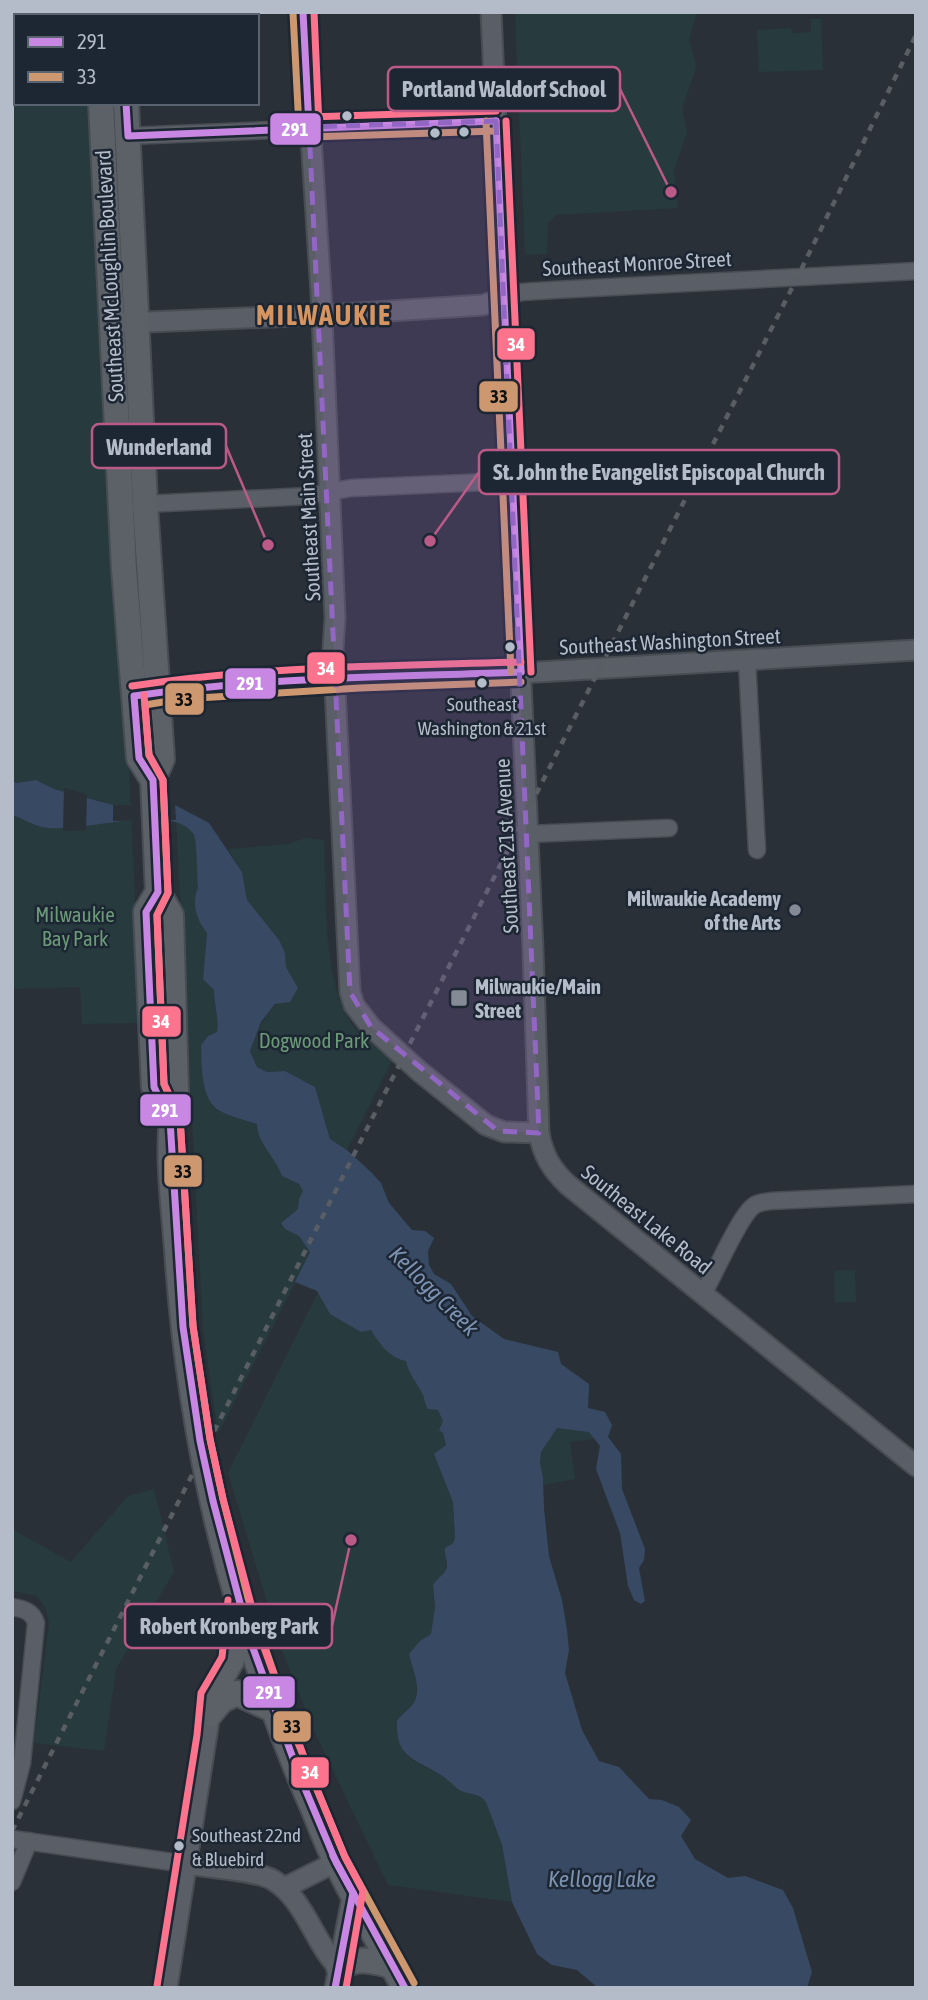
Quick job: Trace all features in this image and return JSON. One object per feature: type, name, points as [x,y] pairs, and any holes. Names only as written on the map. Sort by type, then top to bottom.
[{"type":"main road","name":"Southeast McLoughlin Boulevard","points":[[101,105],[124,569],[146,694],[162,759],[153,780],[158,892],[171,915],[176,1091],[170,1120],[180,1291],[189,1376],[200,1441],[238,1601],[274,1710],[336,1862],[405,1988]]},
{"type":"main road","name":"Southeast McLoughlin Boulevard","points":[[126,105],[145,504],[146,694]]},
{"type":"main road","name":"Southeast McLoughlin Boulevard","points":[[158,892],[146,912],[154,1087],[170,1120]]},
{"type":"main road","points":[[146,932],[161,942],[162,974],[173,987]]},
{"type":"main road","points":[[210,1714],[211,1696],[232,1660],[238,1601]]},
{"type":"main road","points":[[210,1714],[222,1700],[237,1693],[274,1710]]},
{"type":"main road","points":[[337,1978],[348,1962],[361,1959],[393,1966]]},
{"type":"street","name":"Southeast Main Street","points":[[303,12],[322,314],[335,618],[333,648],[349,981],[354,1005],[362,1017],[419,1071],[486,1125],[504,1132],[539,1133]]},
{"type":"street","name":"Southeast 21st Avenue","points":[[491,12],[539,1133]]},
{"type":"street","points":[[128,136],[496,121]]},
{"type":"street","name":"Southeast Monroe Street","points":[[111,323],[483,305],[522,292],[916,271]]},
{"type":"street","points":[[145,504],[308,496],[351,488],[511,481]]},
{"type":"street","name":"Southeast Washington Street","points":[[146,694],[372,677],[521,672],[916,650]]},
{"type":"street","points":[[747,660],[757,850]]},
{"type":"street","points":[[528,834],[670,828]]},
{"type":"street","name":"Southeast Lake Road","points":[[539,1133],[545,1157],[558,1175],[916,1466]]},
{"type":"street","points":[[703,1294],[741,1219],[754,1205],[771,1200],[916,1194]]},
{"type":"street","points":[[12,1607],[25,1609],[34,1615],[36,1623],[22,1763],[12,1801]]},
{"type":"street","points":[[167,1988],[210,1714]]},
{"type":"street","points":[[12,1882],[21,1840],[259,1875],[284,1888],[330,1958],[337,1978]]},
{"type":"street","points":[[284,1888],[336,1862]]},
{"type":"street","points":[[337,1978],[353,1893]]},
{"type":"highlighted area","points":[[496,121],[539,1133],[498,1131],[371,1027],[350,992],[309,127]]},
{"type":"green space","points":[[515,12],[697,12],[689,39],[696,64],[695,71],[682,109],[687,132],[674,171],[678,208],[556,215],[548,223],[547,254],[525,255]]},
{"type":"green space","points":[[811,19],[821,19],[823,70],[759,72],[757,30],[791,28],[792,33],[811,32]]},
{"type":"green space","name":"Milwaukie Bay Park","points":[[14,45],[14,105],[90,105],[108,523],[129,772],[141,1023],[82,1024],[80,987],[12,989],[12,815],[104,802],[54,789],[36,780],[17,783],[12,781]]},
{"type":"green space","points":[[176,820],[189,828],[196,838],[198,888],[207,932],[203,979],[215,990],[217,1032],[208,1036],[219,1110],[257,1124],[263,1145],[276,1160],[282,1176],[299,1184],[304,1192],[299,1199],[298,1209],[288,1218],[285,1229],[299,1236],[311,1252],[218,1434],[203,1329]]},
{"type":"green space","name":"Dogwood Park","points":[[305,838],[324,840],[328,941],[338,993],[346,1015],[359,1033],[392,1061],[347,1150],[330,1139],[315,1087],[285,1071],[267,1072],[257,1067],[250,1051],[268,1015],[298,988],[286,967],[285,953],[247,900],[242,872],[228,849],[288,844]]},
{"type":"green space","points":[[378,1180],[389,1203],[412,1230],[425,1231],[434,1238],[428,1251],[429,1265],[434,1274],[451,1284],[472,1316],[504,1339],[558,1352],[561,1364],[589,1384],[588,1408],[605,1412],[612,1425],[608,1437],[570,1442],[575,1479],[453,1502],[455,1538],[447,1549],[444,1574],[433,1589],[435,1607],[431,1634],[420,1641],[410,1658],[417,1693],[411,1706],[397,1721],[404,1753],[464,1792],[481,1796],[486,1802],[502,1845],[512,1902],[388,1885],[315,1733],[281,1648],[228,1473],[310,1308]]},
{"type":"green space","points":[[855,1270],[856,1302],[835,1303],[834,1271]]},
{"type":"green space","points":[[154,1489],[174,1572],[116,1669],[104,1751],[34,1743],[49,1624],[46,1609],[37,1596],[12,1591],[12,1529],[71,1562],[128,1496]]},
{"type":"water","name":"Kellogg Lake","points":[[36,780],[54,789],[113,805],[175,805],[209,823],[242,872],[247,900],[279,940],[285,953],[286,967],[298,988],[290,1002],[275,1004],[261,1022],[250,1051],[257,1067],[267,1072],[285,1071],[315,1087],[330,1139],[347,1150],[372,1173],[381,1183],[389,1203],[412,1230],[425,1231],[434,1238],[428,1251],[429,1265],[434,1274],[451,1284],[472,1316],[504,1339],[558,1352],[561,1364],[589,1384],[588,1408],[605,1412],[612,1425],[608,1437],[621,1454],[622,1489],[645,1549],[644,1560],[639,1568],[645,1601],[641,1604],[634,1600],[628,1586],[620,1533],[596,1469],[600,1446],[589,1432],[557,1428],[541,1452],[540,1463],[549,1556],[562,1600],[567,1630],[569,1650],[565,1673],[582,1730],[599,1761],[619,1767],[649,1799],[662,1800],[679,1807],[691,1820],[681,1836],[695,1859],[728,1878],[745,1876],[783,1890],[793,1908],[812,1972],[807,1988],[598,1988],[577,1970],[552,1965],[537,1954],[512,1902],[502,1845],[486,1802],[478,1796],[461,1791],[404,1751],[397,1734],[397,1721],[413,1704],[417,1692],[409,1654],[420,1641],[431,1634],[435,1607],[433,1585],[446,1569],[445,1548],[453,1543],[455,1538],[453,1502],[434,1454],[446,1445],[443,1433],[439,1430],[443,1421],[438,1410],[428,1409],[406,1361],[390,1353],[371,1330],[361,1332],[330,1314],[317,1291],[295,1282],[310,1252],[299,1236],[285,1229],[281,1223],[298,1209],[303,1191],[299,1184],[282,1176],[260,1138],[257,1124],[220,1111],[213,1106],[205,1090],[201,1045],[208,1036],[217,1032],[217,1021],[214,990],[203,979],[207,933],[200,923],[195,906],[198,888],[194,835],[183,825],[166,820],[146,819],[58,828],[38,826],[12,815],[12,781],[17,783]]},
{"type":"pier","points":[[64,788],[87,794],[86,830],[63,831]]},
{"type":"pier","points":[[113,805],[175,805],[176,820],[113,821]]},
{"type":"railway","points":[[12,1831],[797,278],[916,35]]},
{"type":"transit line","name":"291","points":[[303,12],[309,127]]},
{"type":"transit line","name":"34","points":[[314,12],[319,126]]},
{"type":"transit line","name":"33","points":[[293,13],[299,128]]},
{"type":"transit line","name":"291","points":[[126,105],[128,136],[496,121]]},
{"type":"transit line","name":"34","points":[[309,117],[496,111]]},
{"type":"transit line","name":"33","points":[[486,121],[511,672]]},
{"type":"transit line","name":"291","points":[[496,121],[521,672]]},
{"type":"transit line","name":"34","points":[[506,121],[531,672]]},
{"type":"transit line","name":"33","points":[[309,137],[496,131]]},
{"type":"transit line","name":"34","points":[[132,686],[228,674],[521,662]]},
{"type":"transit line","name":"291","points":[[353,1893],[336,1862],[298,1772],[249,1637],[200,1441],[183,1327],[170,1120],[154,1087],[146,912],[158,892],[153,780],[139,758],[134,696],[278,681],[521,672]]},
{"type":"transit line","name":"33","points":[[414,1983],[345,1857],[298,1743],[248,1598],[210,1439],[193,1326],[180,1118],[164,1084],[157,915],[168,893],[163,780],[149,755],[145,705],[181,699],[360,688],[521,682]]},
{"type":"transit line","name":"34","points":[[144,695],[149,755],[163,780],[168,893],[157,915],[164,1084],[180,1118],[193,1326],[210,1439],[259,1634],[308,1768],[345,1857],[363,1891],[346,1988]]},
{"type":"transit line","name":"34","points":[[157,1986],[197,1735],[201,1693],[222,1657],[228,1600]]},
{"type":"transit line","name":"291","points":[[333,1856],[405,1988]]},
{"type":"transit line","name":"291","points":[[335,1988],[353,1893]]},
{"type":"place","name":"Portland Waldorf School","points":[[671,192]]},
{"type":"place","name":"St. John the Evangelist Episcopal Church","points":[[430,541]]},
{"type":"place","name":"Wunderland","points":[[268,545]]},
{"type":"place","name":"Southeast Washington & 21st","points":[[482,683]]},
{"type":"place","name":"Milwaukie Academy of the Arts","points":[[795,910]]},
{"type":"place","name":"Milwaukie/Main Street","points":[[459,998]]},
{"type":"place","name":"Robert Kronberg Park","points":[[351,1540]]},
{"type":"place","name":"Southeast 22nd & Bluebird","points":[[179,1846]]},
{"type":"district","name":"MILWAUKIE","points":[[324,315]]},
{"type":"water label","name":"Kellogg Creek","points":[[434,1291]]}]
